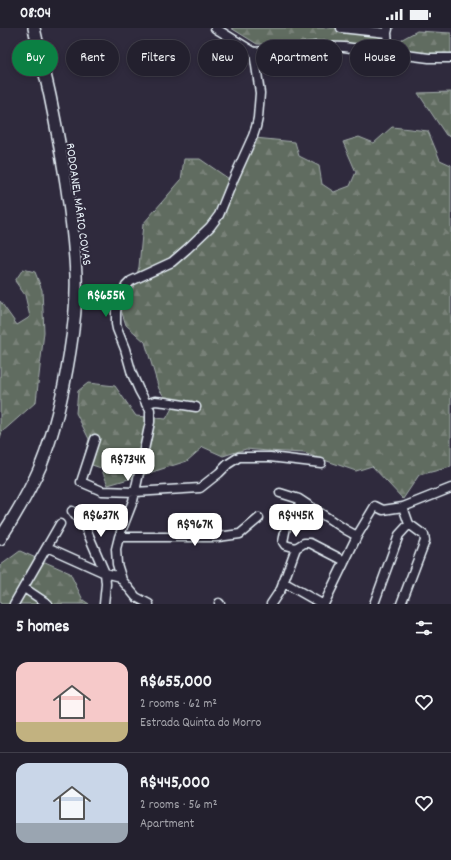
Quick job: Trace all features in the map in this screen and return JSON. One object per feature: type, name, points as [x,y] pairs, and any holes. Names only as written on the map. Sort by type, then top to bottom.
[{"type":"highway","name":"RODOANEL MÁRIO COVAS","points":[[0,539],[28,491],[49,443],[63,393],[74,324],[76,297],[76,276],[69,206],[50,96],[34,28]]},
{"type":"street","points":[[216,28],[254,52],[317,46],[350,47]]},
{"type":"street","points":[[341,28],[388,31]]},
{"type":"street","points":[[149,604],[133,594],[121,577],[117,564],[116,549],[135,492],[150,422],[150,410],[135,382],[117,329],[116,311],[119,300],[126,286],[131,281],[172,262],[210,227],[219,215],[253,136],[258,118],[260,92],[254,52]]},
{"type":"street","points":[[410,56],[429,58],[451,58]]},
{"type":"street","points":[[146,404],[155,401],[196,407]]},
{"type":"street","points":[[95,439],[81,482],[102,491],[135,492],[200,488],[228,464],[240,457],[270,457],[321,463]]},
{"type":"street","points":[[283,582],[323,604],[357,536],[375,506],[383,510],[403,506],[451,488]]},
{"type":"street","points":[[280,493],[299,500],[357,536]]},
{"type":"street","points":[[296,548],[289,547],[283,542],[286,522],[299,521],[301,514],[299,500]]},
{"type":"street","points":[[401,604],[425,541],[424,535],[409,524],[403,506]]},
{"type":"street","points":[[72,511],[86,529],[105,573],[106,584],[104,604]]},
{"type":"street","points":[[119,537],[218,537],[240,534],[259,518]]},
{"type":"street","points":[[14,604],[60,524]]},
{"type":"street","points":[[374,604],[399,535],[409,524]]},
{"type":"street","points":[[271,604],[281,588],[296,548],[304,543],[310,543],[345,561]]},
{"type":"street","points":[[47,547],[105,573],[121,577]]},
{"type":"street","points":[[24,588],[48,604]]},
{"type":"green space","points":[[231,28],[367,28],[381,38],[378,40],[350,40],[350,47],[342,47],[342,40],[256,40],[256,43]]},
{"type":"green space","points":[[417,31],[451,33],[451,57],[410,53],[410,40],[400,40]]},
{"type":"green space","points":[[451,92],[451,137],[446,135],[418,93]]},
{"type":"green space","points":[[392,127],[428,131],[440,160],[451,165],[451,467],[419,475],[403,499],[372,466],[356,471],[304,453],[246,449],[223,456],[203,447],[187,461],[108,485],[101,468],[83,462],[89,439],[76,413],[78,391],[88,383],[115,386],[136,416],[166,419],[172,408],[159,389],[145,342],[126,325],[121,310],[133,288],[139,267],[143,224],[181,180],[184,159],[200,159],[235,183],[255,138],[295,142],[299,156],[319,166],[322,184],[334,192],[350,186],[356,172],[343,142],[359,137],[374,143]]},
{"type":"green space","points":[[23,269],[35,272],[42,290],[44,332],[36,402],[2,432],[0,438],[0,301],[17,325],[30,317],[25,295],[15,281]]},
{"type":"green space","points":[[20,551],[70,573],[83,600],[89,604],[1,604],[0,566]]}]
